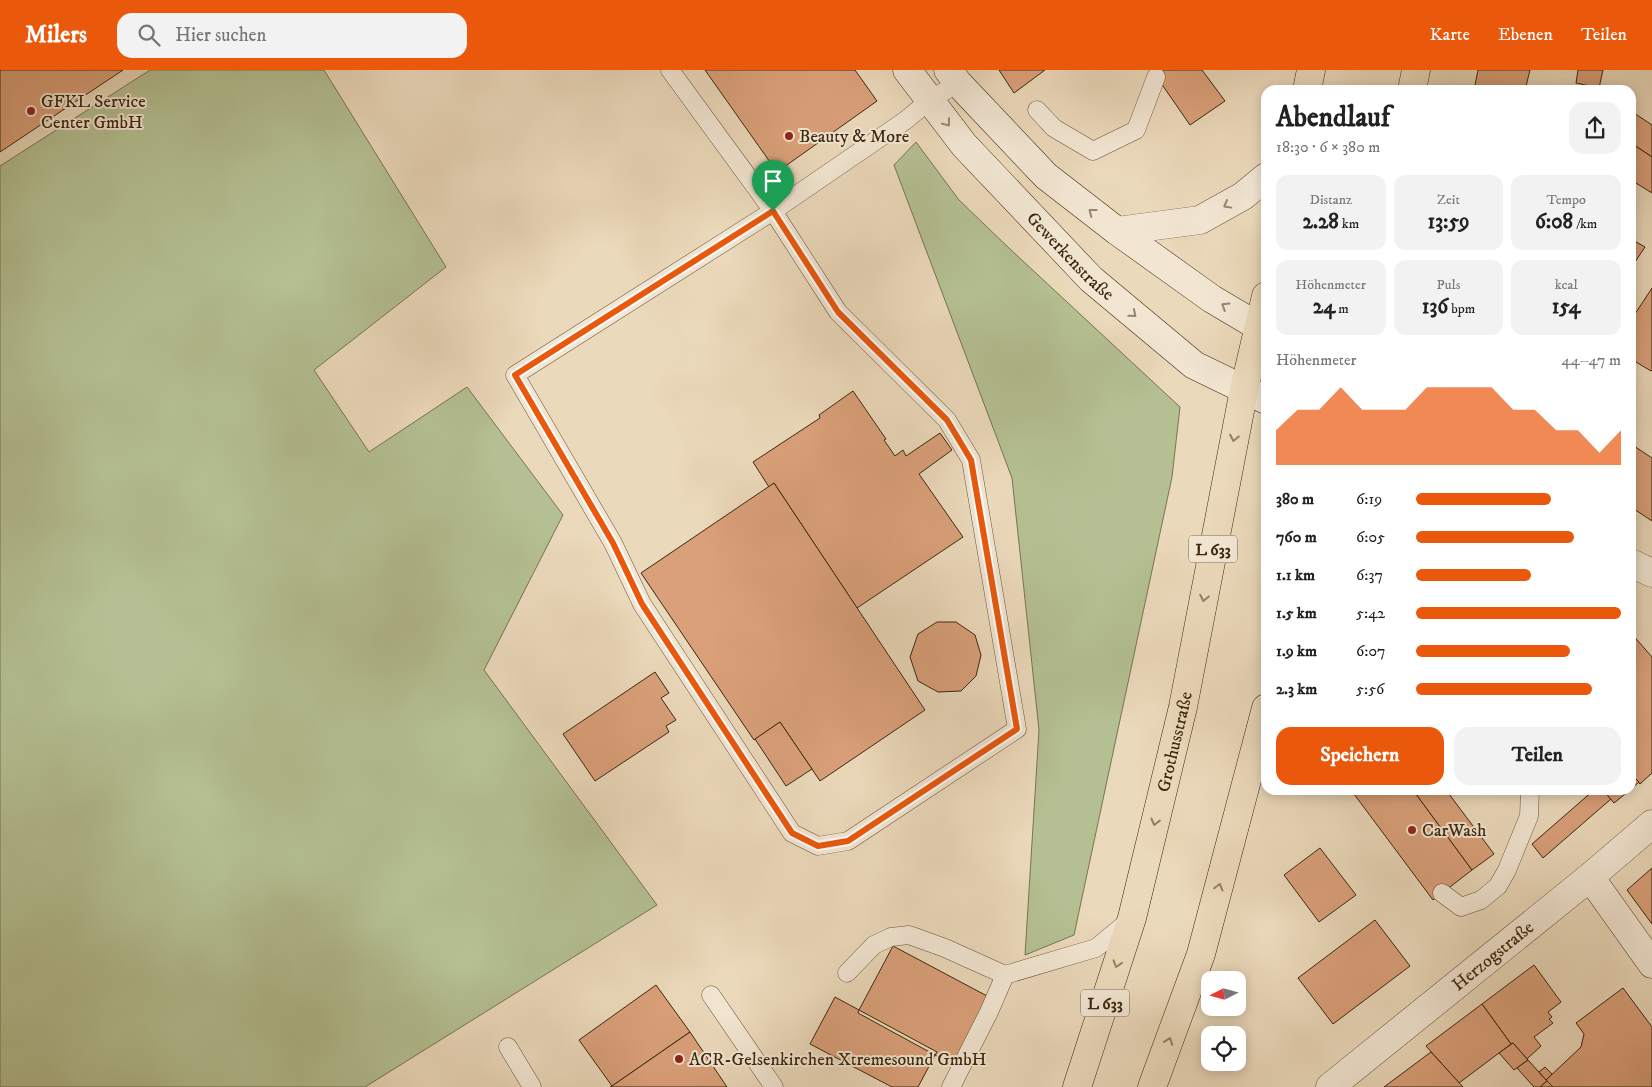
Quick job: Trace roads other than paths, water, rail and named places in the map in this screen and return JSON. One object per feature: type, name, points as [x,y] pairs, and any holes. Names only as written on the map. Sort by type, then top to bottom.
[{"type":"main road","points":[[1308,85],[1311,70]]},
{"type":"main road","points":[[1413,85],[1416,70]]},
{"type":"main road","name":"L 633","points":[[1255,395],[1261,346]]},
{"type":"main road","name":"Grothusstraße","points":[[1078,1087],[1132,918],[1255,395]]},
{"type":"main road","points":[[1152,1087],[1201,954],[1261,727]]},
{"type":"street","name":"Gewerkenstraße","points":[[908,70],[964,145],[1091,279],[1194,365],[1255,395]]},
{"type":"street","points":[[953,77],[1046,176],[1117,231],[1212,299],[1261,329]]},
{"type":"street","points":[[1117,231],[1200,220],[1243,196],[1261,181]]},
{"type":"street","points":[[1636,565],[1652,573]]},
{"type":"street","name":"Herzogstraße","points":[[1330,1087],[1590,877],[1652,824]]},
{"type":"street","points":[[1590,877],[1652,964]]},
{"type":"lane","points":[[670,70],[773,211],[838,312],[947,420],[971,460],[1017,729],[848,841],[818,846],[792,833],[642,604],[613,543],[515,375],[773,211],[906,120],[953,77]]},
{"type":"lane","points":[[1037,110],[1054,128],[1093,151],[1136,130],[1156,77]]},
{"type":"lane","points":[[1442,893],[1461,908],[1480,900],[1498,886],[1507,870],[1529,816],[1530,795]]},
{"type":"lane","points":[[847,973],[874,945],[891,937],[909,935],[945,948],[1005,975],[1096,948],[1132,918]]},
{"type":"lane","points":[[951,1087],[989,1012],[1005,975]]},
{"type":"lane","points":[[711,995],[774,1087]]},
{"type":"lane","points":[[508,1047],[532,1087]]},
{"type":"place","name":"GFKL Service Center GmbH","points":[[31,111]]},
{"type":"place","name":"Beauty & More","points":[[789,136]]},
{"type":"place","name":"CarWash","points":[[1412,830]]},
{"type":"place","name":"ACR-Gelsenkirchen Xtremesound GmbH","points":[[679,1059]]}]
